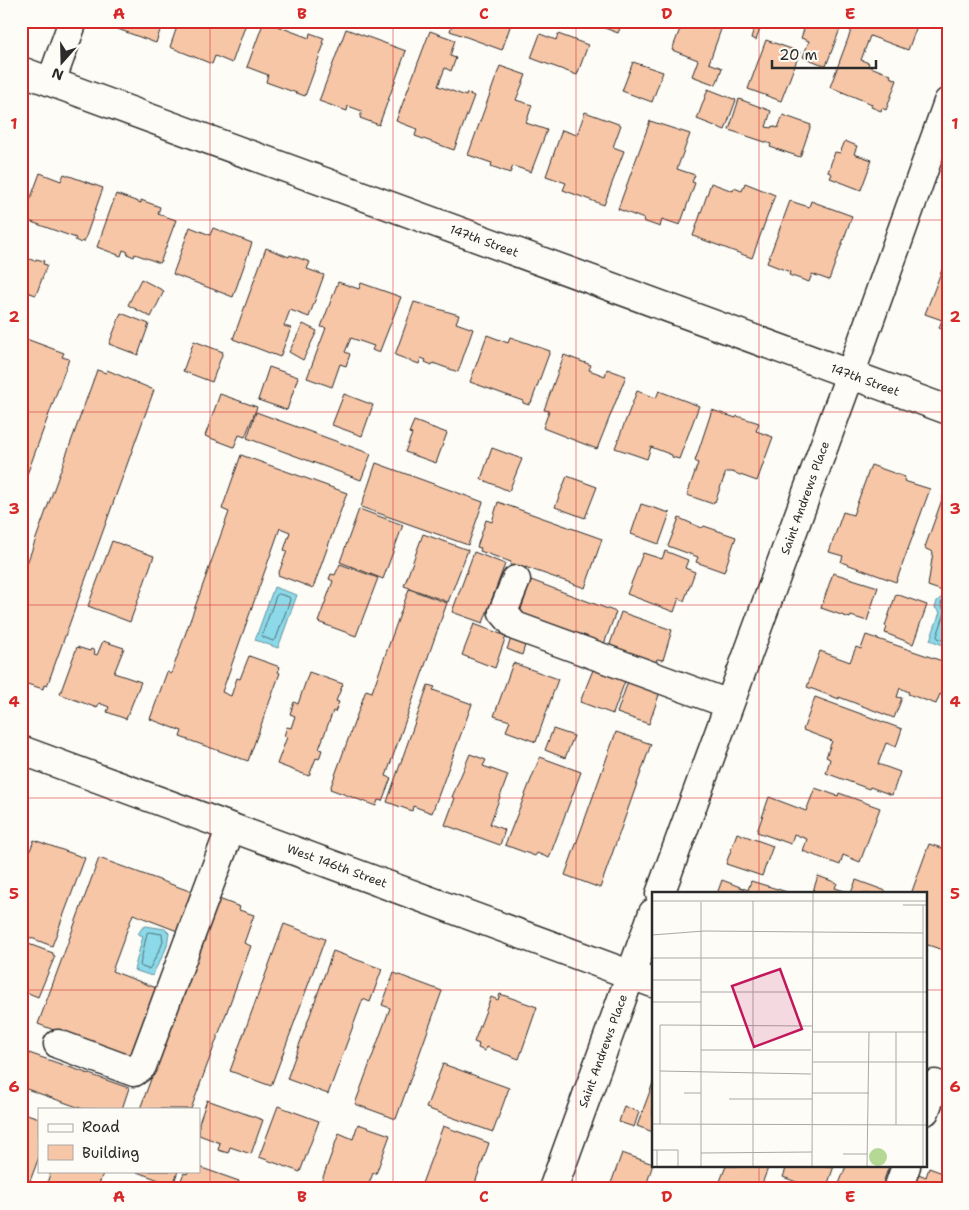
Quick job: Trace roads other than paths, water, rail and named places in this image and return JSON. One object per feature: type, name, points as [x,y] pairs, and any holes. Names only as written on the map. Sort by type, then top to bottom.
[{"type":"street","points":[[51,82],[73,21]]},
{"type":"street","name":"147th Street","points":[[21,70],[948,410]]},
{"type":"street","name":"Saint Andrews Place","points":[[661,892],[948,102]]},
{"type":"street","points":[[516,580],[503,612],[515,626],[729,704]]},
{"type":"street","name":"West 146th Street","points":[[21,750],[642,979]]},
{"type":"street","points":[[58,1044],[134,1072],[142,1066],[231,827]]},
{"type":"street","name":"Saint Andrews Place","points":[[554,1189],[642,979],[652,919]]},
{"type":"street","points":[[926,1109],[936,1085]]},
{"type":"street","points":[[898,1189],[905,1168]]},
{"type":"water","points":[[274,587],[297,595],[278,648],[255,640]]},
{"type":"water","points":[[943,596],[948,597],[948,647],[930,640],[940,612],[935,608],[937,601]]},
{"type":"water","points":[[146,926],[165,929],[169,933],[164,954],[152,976],[134,970],[143,936],[138,934]]}]
